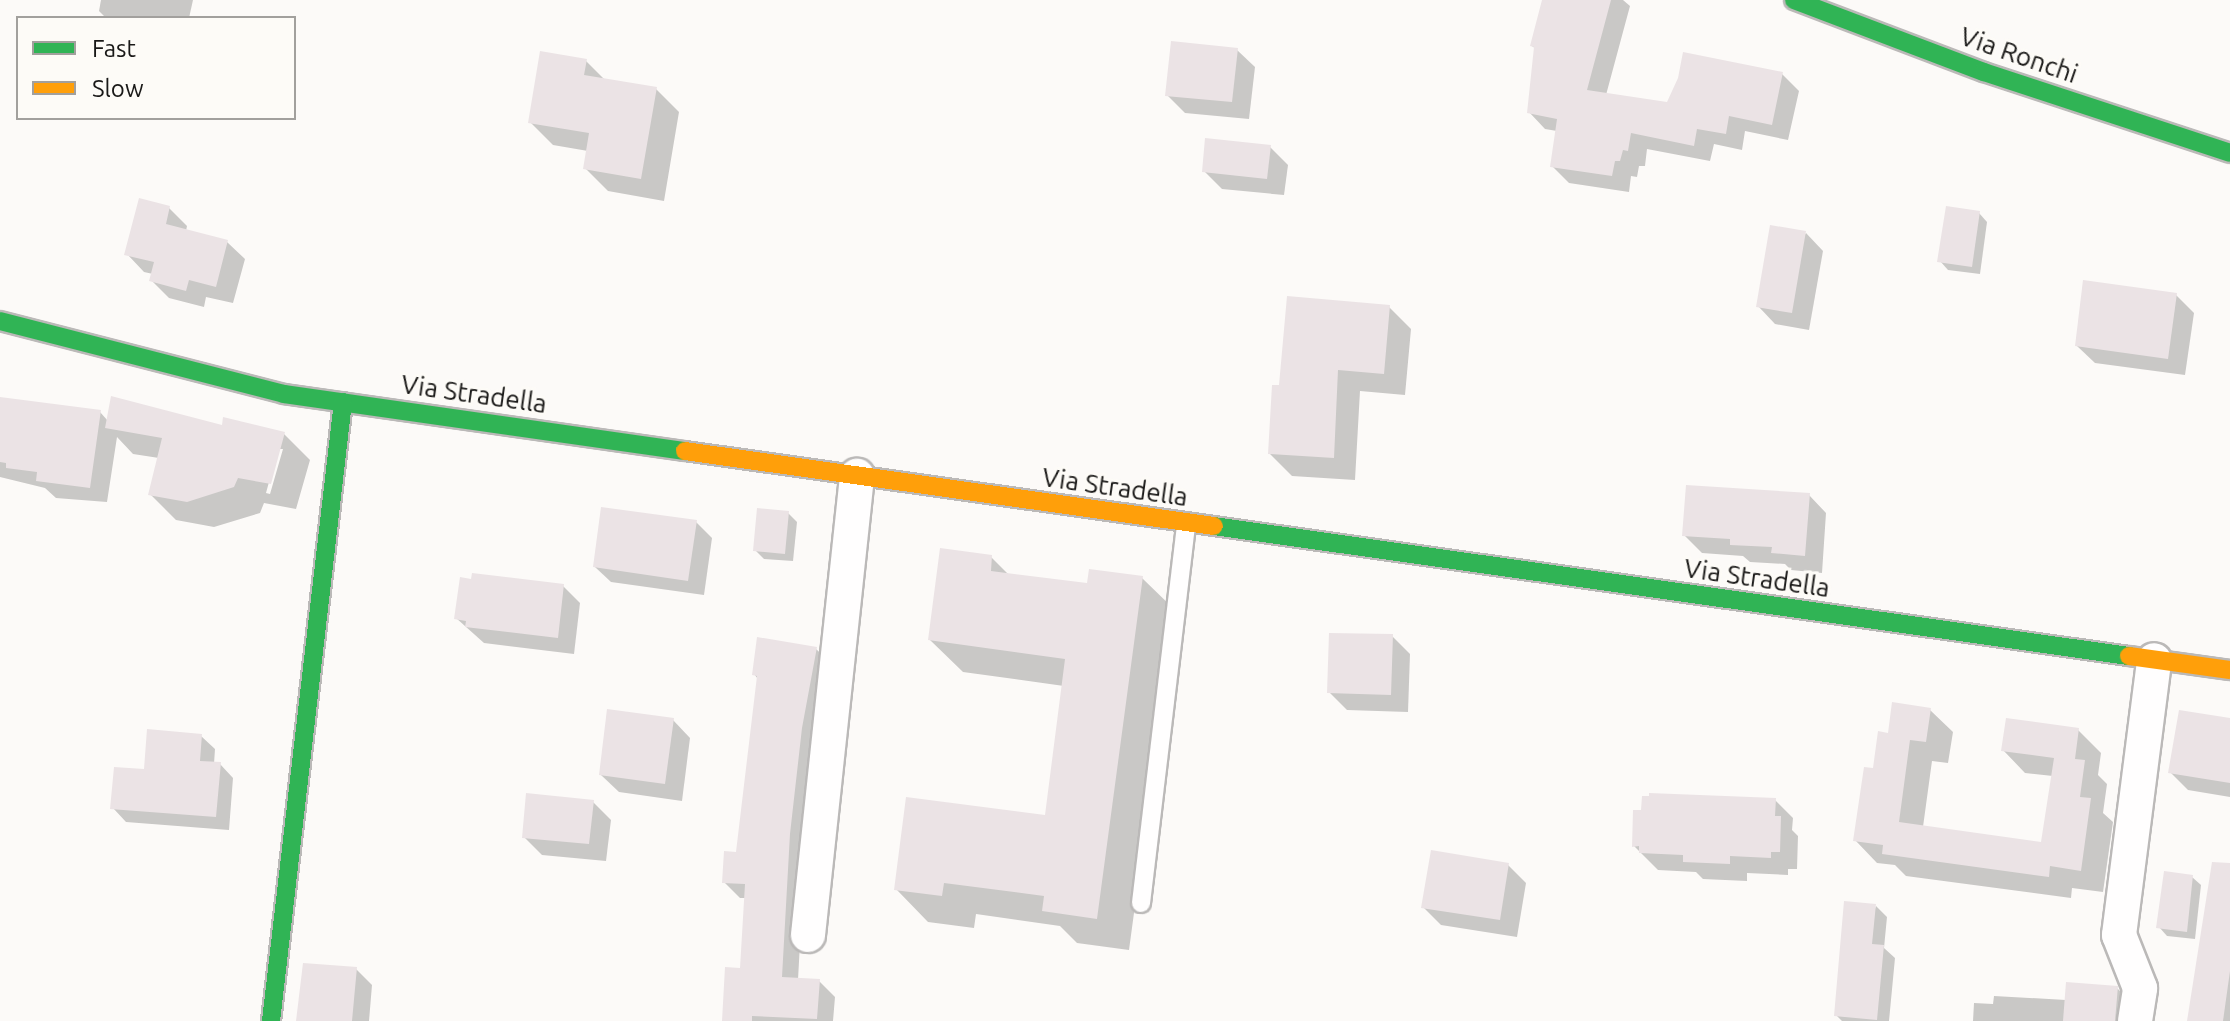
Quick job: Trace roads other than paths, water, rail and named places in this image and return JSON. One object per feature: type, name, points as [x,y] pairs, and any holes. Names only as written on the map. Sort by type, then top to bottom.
[{"type":"street","name":"Via Ronchi","points":[[1794,0],[1984,72],[2230,153]]},
{"type":"street","name":"Via Stradella","points":[[0,321],[284,394],[2230,670]]},
{"type":"street","points":[[271,1021],[343,402]]},
{"type":"street","points":[[808,935],[857,476]]},
{"type":"street","points":[[2135,1021],[2140,988],[2119,935],[2154,660]]},
{"type":"lane","points":[[1141,903],[1186,524]]}]
